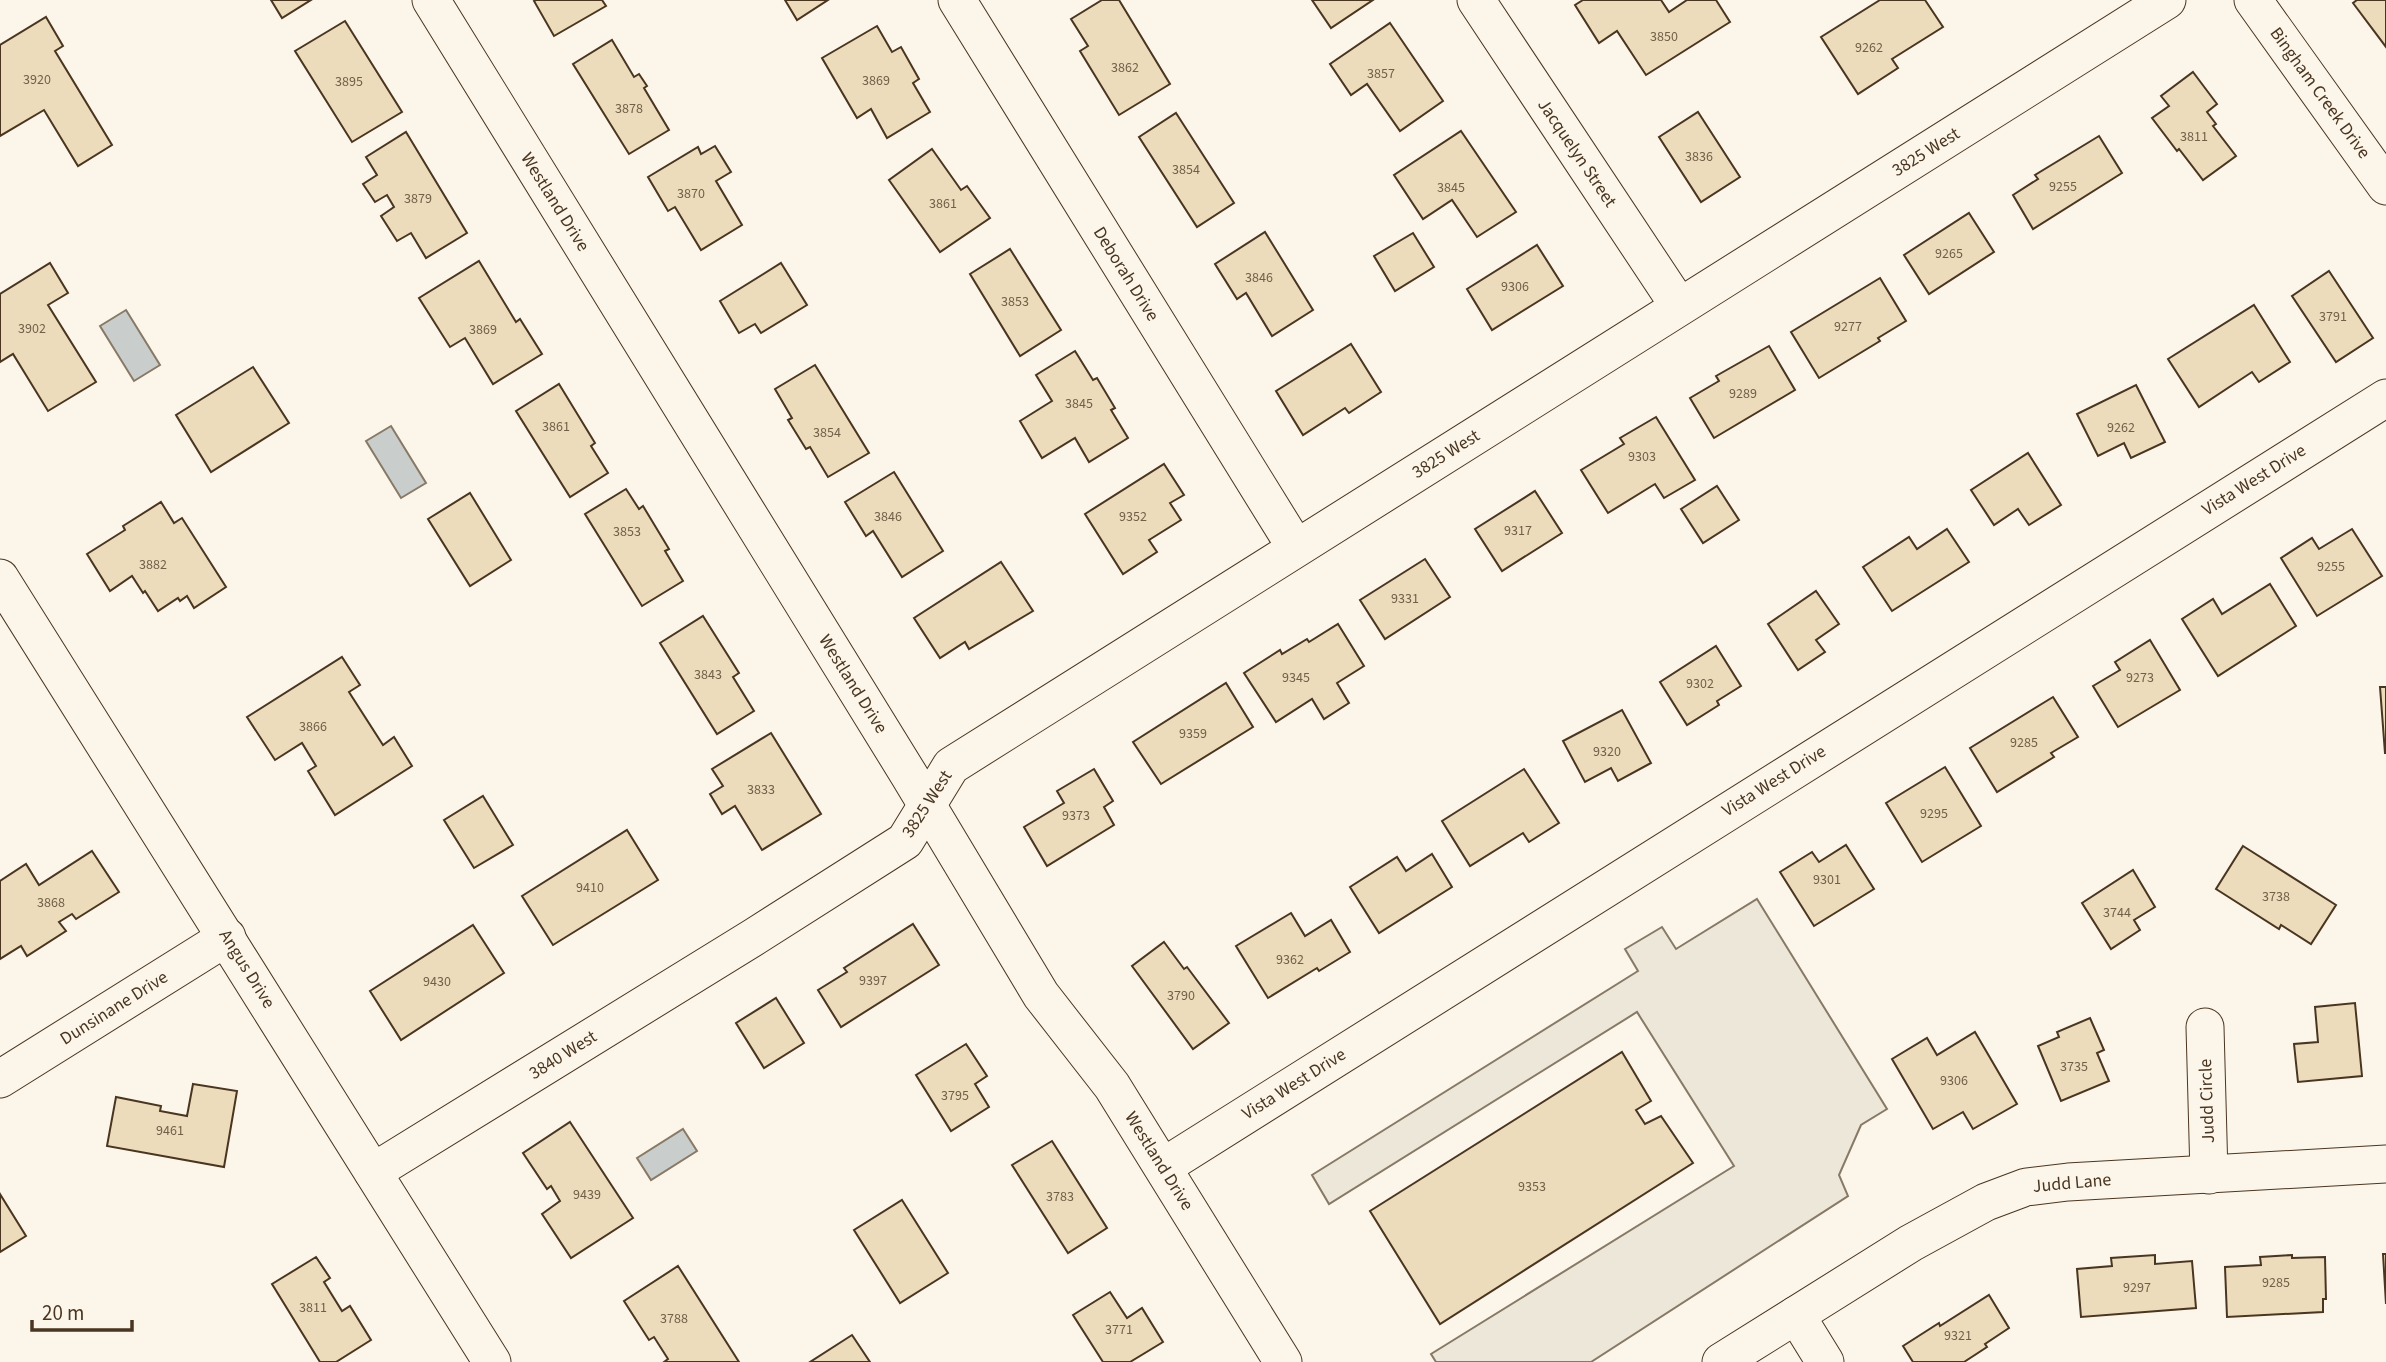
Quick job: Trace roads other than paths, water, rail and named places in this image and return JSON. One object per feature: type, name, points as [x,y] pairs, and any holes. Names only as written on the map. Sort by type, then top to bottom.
[{"type":"street","name":"Westland Drive","points":[[431,0],[909,775],[925,806],[1041,995],[1112,1086],[1283,1362]]},
{"type":"street","name":"Deborah Drive","points":[[957,0],[1296,548]]},
{"type":"street","name":"Jacquelyn Street","points":[[1476,0],[1679,306]]},
{"type":"street","name":"3825 West","points":[[754,937],[905,841],[951,766],[2167,0]]},
{"type":"street","name":"Bingham Creek Drive","points":[[2253,0],[2386,186]]},
{"type":"street","name":"Vista West Drive","points":[[1163,1167],[2386,398]]},
{"type":"street","name":"Angus Drive","points":[[0,578],[492,1362]]},
{"type":"street","name":"Dunsinane Drive","points":[[0,1079],[227,937]]},
{"type":"street","name":"3840 West","points":[[373,1172],[754,937]]},
{"type":"street","name":"Judd Circle","points":[[2204,1027],[2209,1175]]},
{"type":"street","name":"Judd Lane","points":[[1721,1362],[1911,1243],[1986,1202],[2026,1186],[2386,1164]]},
{"type":"street","points":[[1796,1315],[1825,1362]]}]
